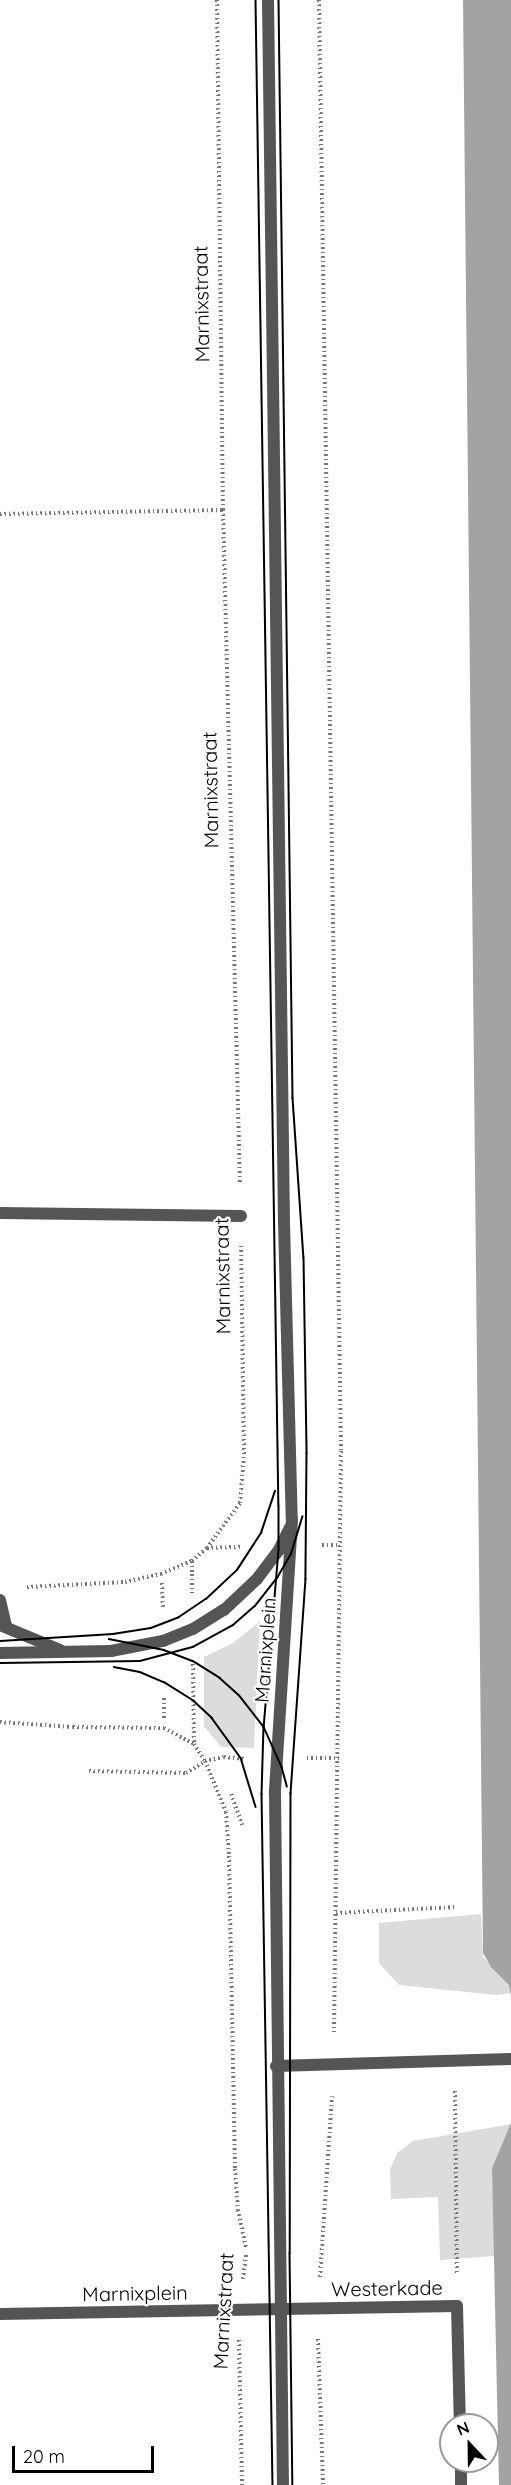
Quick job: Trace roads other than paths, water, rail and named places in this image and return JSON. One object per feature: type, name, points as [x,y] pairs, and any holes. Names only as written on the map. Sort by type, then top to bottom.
[{"type":"street","points":[[268,0],[284,1223],[292,1520]]},
{"type":"street","points":[[0,1213],[241,1216]]},
{"type":"street","name":"Marnixplein","points":[[0,1653],[129,1649],[164,1641],[204,1624],[224,1610],[266,1568],[281,1547],[292,1520]]},
{"type":"street","name":"Marnixplein","points":[[0,2314],[276,2311],[275,1793],[292,1520]]},
{"type":"street","points":[[0,1600],[3,1625]]},
{"type":"street","name":"Marnixplein","points":[[3,1625],[64,1652]]},
{"type":"street","points":[[276,2066],[511,2059]]},
{"type":"street","name":"Westerkade","points":[[276,2311],[457,2306],[460,2413]]},
{"type":"street","points":[[276,2311],[283,2485]]},
{"type":"tram line","points":[[256,0],[279,1506],[279,1550],[264,1727],[262,1794],[273,2485]]},
{"type":"tram line","points":[[279,0],[293,1098],[304,1258],[307,1453],[306,1579],[291,1793],[290,2253],[293,2485]]},
{"type":"tram line","points":[[0,1641],[113,1634],[151,1628],[179,1617],[206,1599],[237,1570],[261,1533],[275,1491]]},
{"type":"tram line","points":[[0,1663],[140,1661],[193,1647],[233,1625],[255,1606],[277,1578],[291,1554],[302,1517]]},
{"type":"tram line","points":[[109,1639],[164,1650],[193,1661],[220,1678],[239,1695],[264,1727],[282,1767],[287,1786]]},
{"type":"tram line","points":[[114,1667],[140,1672],[164,1682],[193,1700],[212,1718],[241,1758],[256,1807]]}]
